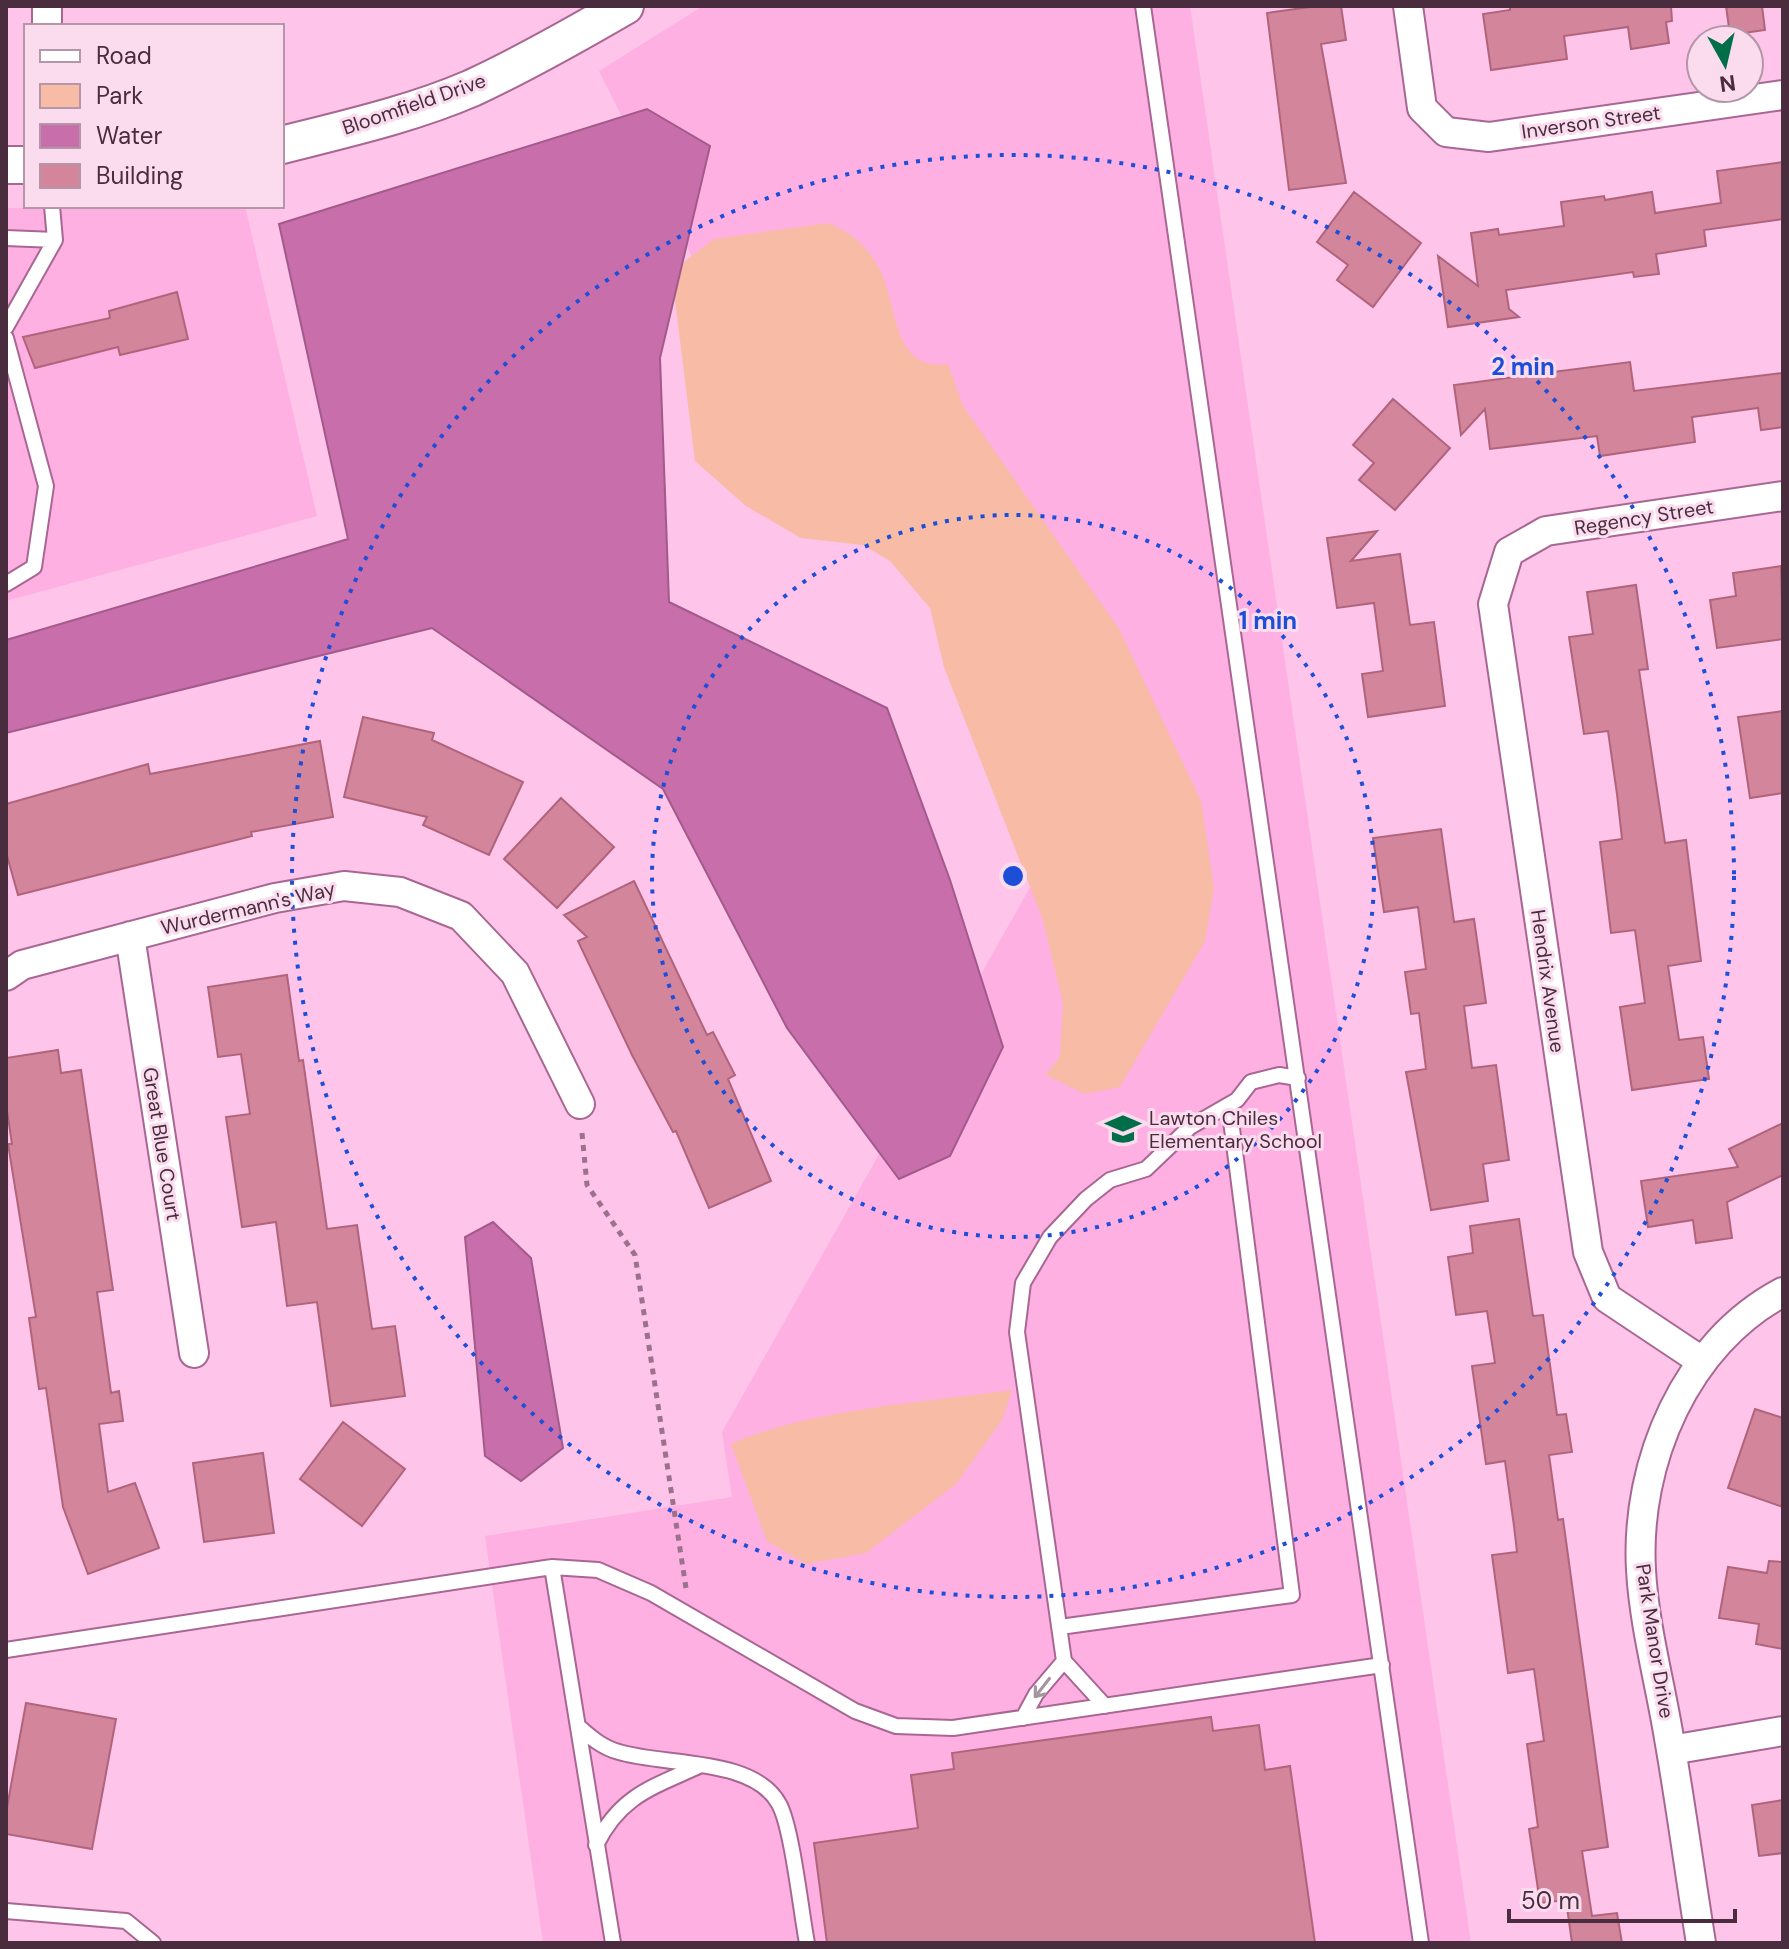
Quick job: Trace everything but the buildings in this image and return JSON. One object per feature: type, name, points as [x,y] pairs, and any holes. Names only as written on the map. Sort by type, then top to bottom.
[{"type":"street","name":"Bloomfield Drive","points":[[284,145],[355,127],[469,89],[625,6]]},
{"type":"street","name":"Inverson Street","points":[[1408,6],[1422,108],[1446,132],[1489,137],[1783,95]]},
{"type":"street","name":"Regency Street","points":[[1509,552],[1546,531],[1783,496]]},
{"type":"street","name":"Hendrix Avenue","points":[[1509,552],[1493,604],[1588,1252],[1607,1298],[1700,1360]]},
{"type":"street","name":"Wurdermann's Way","points":[[6,976],[22,965],[275,898],[344,886],[400,892],[461,916],[515,973],[580,1104]]},
{"type":"street","name":"Great Blue Court","points":[[130,936],[194,1353]]},
{"type":"street","name":"Park Manor Drive","points":[[1701,1943],[1641,1570],[1643,1505],[1665,1426],[1700,1360],[1761,1303],[1783,1292]]},
{"type":"street","points":[[1671,1750],[1783,1731]]},
{"type":"lane","points":[[1143,6],[1421,1943]]},
{"type":"lane","points":[[6,327],[55,240],[52,208]]},
{"type":"lane","points":[[6,238],[55,240]]},
{"type":"lane","points":[[6,338],[33,428],[46,486],[34,567],[6,584]]},
{"type":"lane","points":[[1105,1706],[1064,1661],[1017,1332],[1023,1283],[1050,1237],[1086,1199],[1110,1180],[1146,1169],[1190,1127],[1229,1105],[1251,1082],[1279,1075],[1298,1078]]},
{"type":"lane","points":[[1060,1627],[1292,1595],[1229,1105]]},
{"type":"lane","points":[[6,1650],[552,1567],[598,1570],[690,1616],[855,1711],[896,1726],[953,1728],[1382,1665]]},
{"type":"lane","points":[[552,1567],[613,1943]]},
{"type":"lane","points":[[1023,1718],[1036,1694],[1064,1661]]},
{"type":"lane","points":[[578,1726],[616,1752],[699,1766],[752,1779],[779,1803],[807,1943]]},
{"type":"lane","points":[[596,1845],[609,1819],[624,1805],[699,1766]]},
{"type":"lane","points":[[6,1911],[126,1921],[153,1943]]},
{"type":"path","points":[[580,1104],[587,1185],[635,1255],[690,1616]]},
{"type":"shaded area","name":"Lawton Chiles Elementary School","points":[[703,6],[1190,6],[1471,1943],[543,1943],[485,1536],[732,1497],[722,1432],[1045,861],[888,472],[709,291],[599,71]]},
{"type":"shaded area","points":[[6,208],[245,208],[317,516],[6,601]]},
{"type":"green space","points":[[828,223],[851,235],[875,260],[906,346],[916,357],[929,364],[948,364],[963,406],[1119,629],[1201,801],[1214,888],[1205,941],[1120,1087],[1085,1094],[1046,1075],[1060,1056],[1063,1003],[1043,920],[944,667],[930,608],[890,561],[863,545],[801,538],[746,506],[695,461],[674,292],[684,262],[714,239]]},
{"type":"green space","points":[[1012,1390],[1002,1420],[956,1484],[866,1553],[806,1564],[767,1541],[731,1444],[797,1422],[833,1415]]},
{"type":"water","points":[[647,109],[710,146],[660,358],[669,602],[887,708],[950,880],[1003,1047],[950,1156],[899,1179],[787,1028],[663,789],[432,628],[6,733],[6,640],[348,539],[279,224]]},
{"type":"water","points":[[493,1222],[531,1258],[563,1448],[521,1481],[485,1456],[465,1237]]},
{"type":"place","name":"Lawton Chiles Elementary School","points":[[1123,1129]]}]
